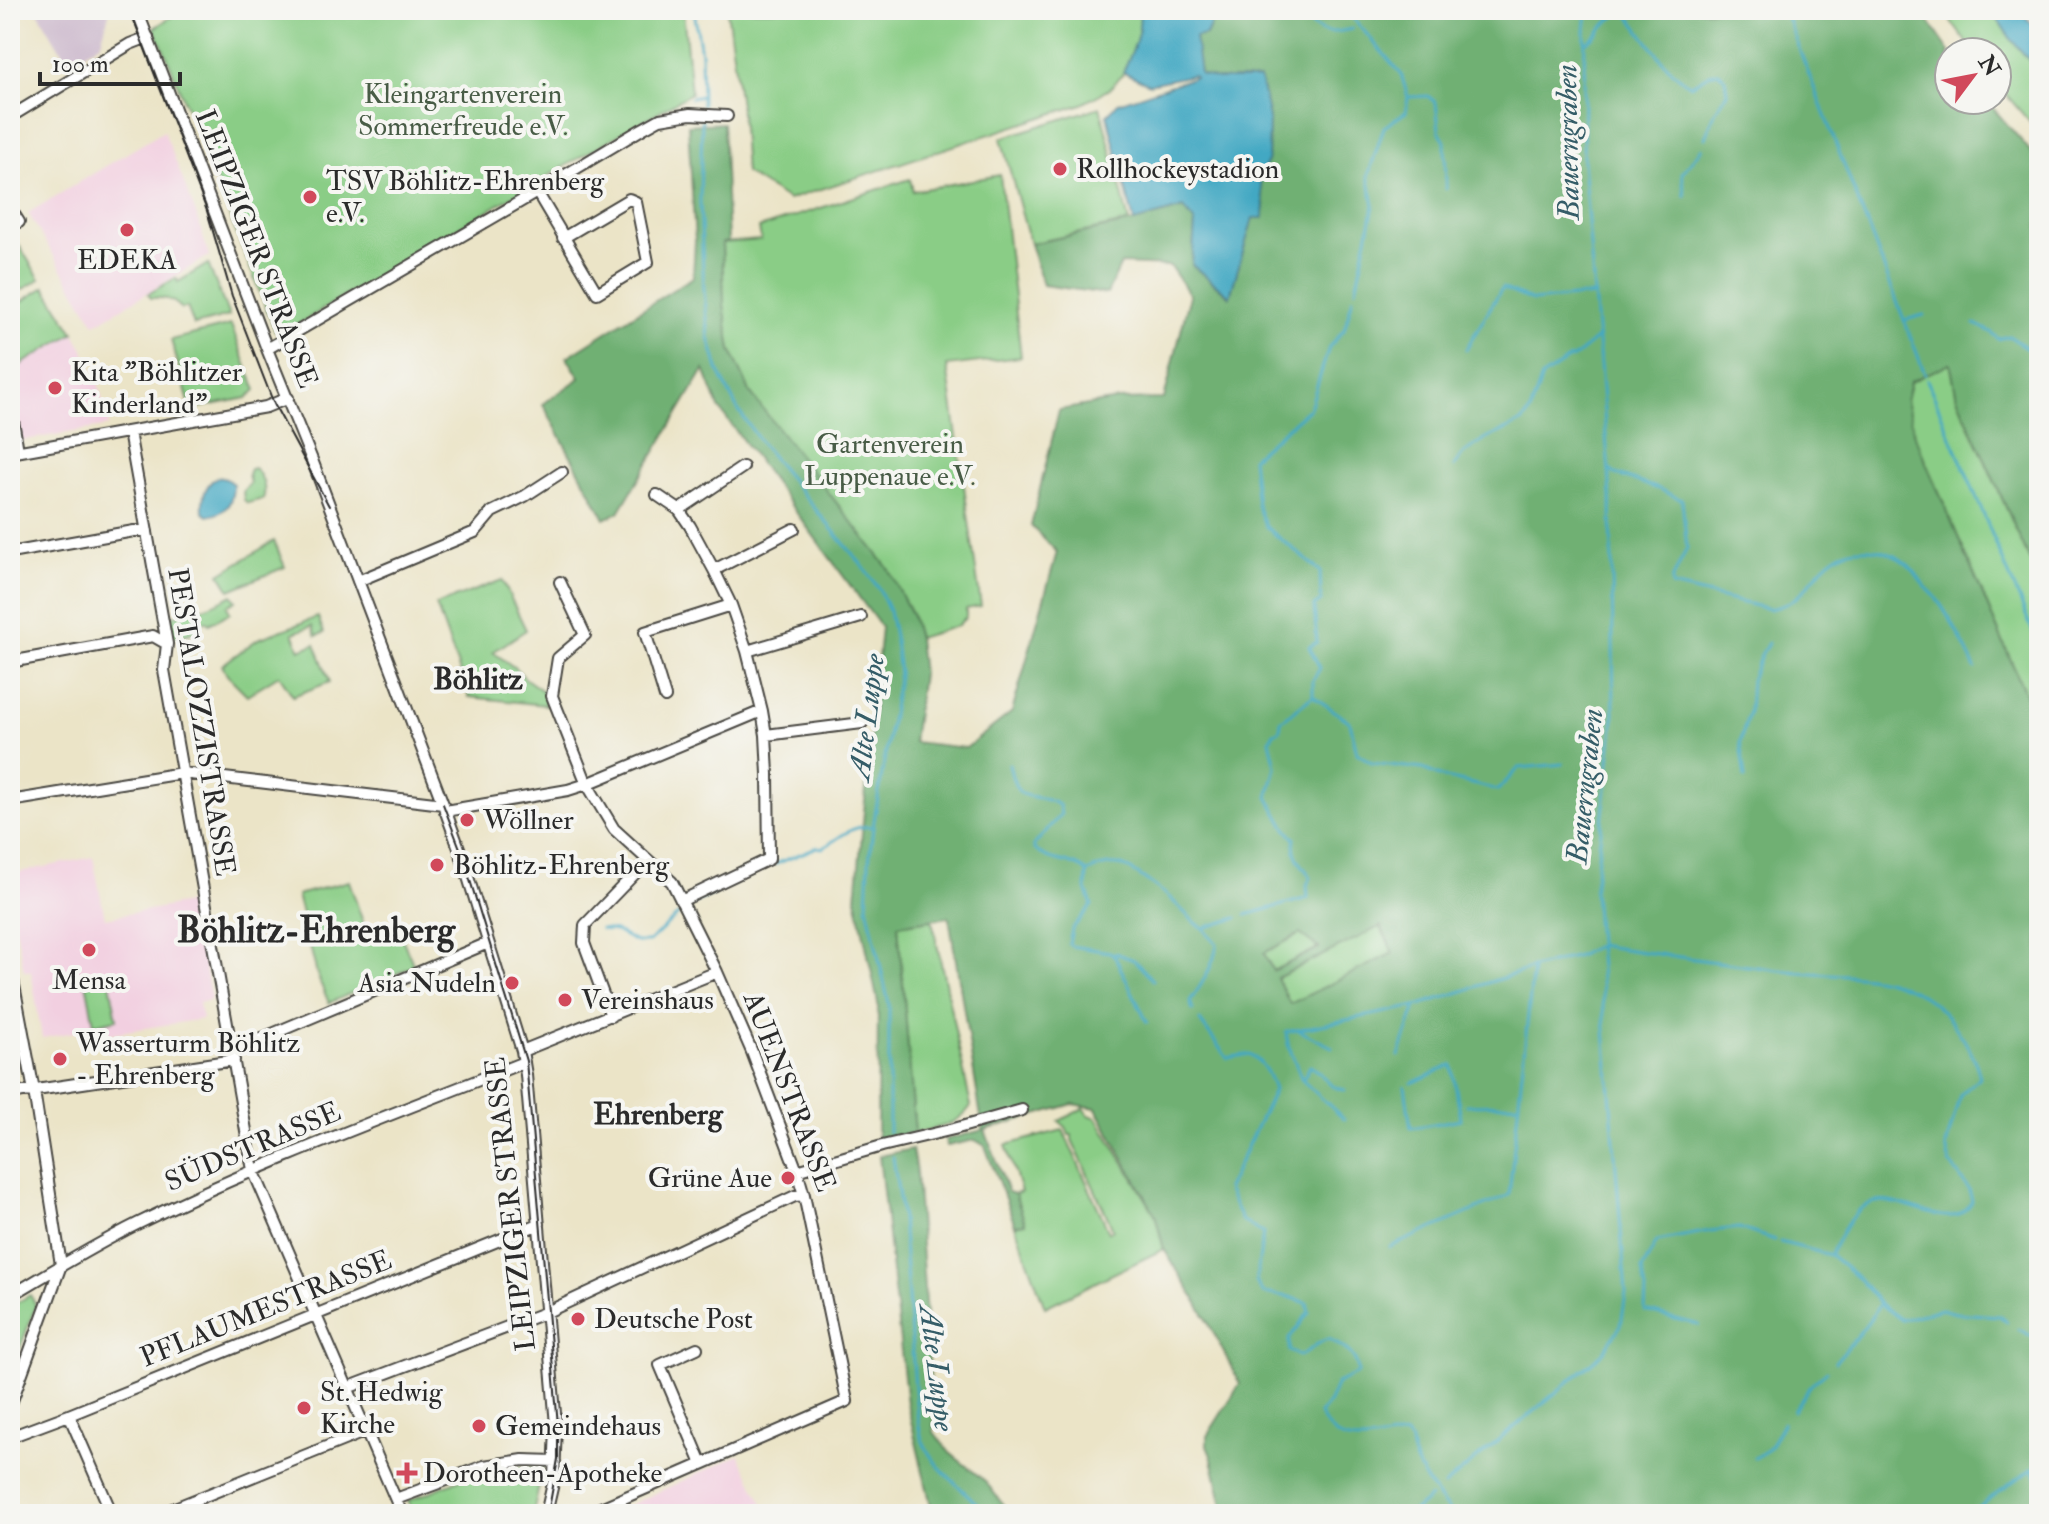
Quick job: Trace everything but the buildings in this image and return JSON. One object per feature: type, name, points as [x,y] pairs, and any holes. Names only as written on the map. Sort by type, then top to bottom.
[{"type":"street","name":"LEIPZIGER STRASSE","points":[[137,10],[444,808],[523,1056],[556,1425],[554,1479],[546,1514]]},
{"type":"street","points":[[10,117],[130,44],[148,37]]},
{"type":"street","points":[[267,349],[660,119],[690,114],[727,116]]},
{"type":"street","points":[[537,192],[563,238],[597,293],[648,262],[636,202],[629,199],[563,238]]},
{"type":"street","points":[[10,208],[19,222]]},
{"type":"street","points":[[10,402],[14,452],[266,407],[288,398]]},
{"type":"street","name":"PESTALOZZISTRASSE","points":[[129,432],[167,644],[164,670],[253,1170],[402,1514]]},
{"type":"street","points":[[679,510],[743,467]]},
{"type":"street","points":[[358,581],[475,532],[492,512],[525,496],[562,472]]},
{"type":"street","points":[[657,495],[679,510],[731,605],[747,651],[766,735],[769,859],[681,901]]},
{"type":"street","points":[[714,570],[794,529]]},
{"type":"street","points":[[10,553],[147,531]]},
{"type":"street","name":"AUENSTRASSE","points":[[560,582],[585,635],[558,658],[552,696],[587,784],[614,829],[672,882],[752,1052],[804,1195],[847,1401],[587,1514]]},
{"type":"street","points":[[665,697],[645,632],[731,605]]},
{"type":"street","points":[[747,651],[861,617]]},
{"type":"street","points":[[10,662],[153,636],[167,644]]},
{"type":"street","points":[[10,801],[182,773],[444,808],[568,790],[762,711]]},
{"type":"street","points":[[766,735],[862,723]]},
{"type":"street","points":[[611,1016],[584,943],[585,925],[648,860]]},
{"type":"street","points":[[10,1094],[233,1056],[488,943]]},
{"type":"street","points":[[10,964],[34,1091],[61,1265],[10,1406]]},
{"type":"street","name":"SÜDSTRASSE","points":[[10,1296],[136,1225],[253,1170],[717,972]]},
{"type":"street","points":[[797,1171],[1022,1110]]},
{"type":"street","points":[[347,1388],[547,1312],[795,1196],[804,1195]]},
{"type":"street","name":"PFLAUMESTRASSE","points":[[10,1437],[539,1224]]},
{"type":"street","points":[[697,1348],[660,1365],[702,1464]]},
{"type":"street","points":[[69,1415],[112,1514]]},
{"type":"street","points":[[160,1514],[366,1431]]},
{"type":"street","points":[[396,1499],[484,1466],[523,1460],[555,1461]]},
{"type":"shaded area","points":[[37,10],[110,10],[101,42],[69,64]]},
{"type":"shaded area","points":[[164,131],[209,256],[95,324],[28,213]]},
{"type":"shaded area","name":"Kita \"Böhlitzer Kinderland\"","points":[[74,333],[99,386],[109,426],[19,441],[10,390],[10,371]]},
{"type":"shaded area","points":[[93,857],[105,918],[193,902],[211,1000],[199,1003],[202,1019],[108,1034],[106,1026],[42,1038],[31,971],[24,971],[10,898],[10,874]]},
{"type":"shaded area","points":[[739,1455],[768,1514],[626,1514],[623,1508]]},
{"type":"green space","name":"Kleingartenverein Sommerfreude e.V.","points":[[182,10],[683,10],[691,93],[287,331],[275,331],[154,28]]},
{"type":"green space","points":[[727,10],[1182,10],[1109,89],[1082,104],[788,200],[745,173],[741,113]]},
{"type":"green space","points":[[1217,10],[1921,10],[1939,36],[1933,36],[1933,116],[2000,116],[2039,161],[2039,581],[1957,397],[1950,363],[1910,382],[1906,401],[1916,439],[2039,726],[2039,1514],[1225,1514],[1207,1436],[1240,1384],[1203,1312],[1164,1249],[1155,1214],[1096,1108],[1073,1104],[985,1130],[1008,1192],[1015,1194],[1025,1223],[1015,1225],[985,1146],[975,1140],[947,1146],[945,1140],[983,1130],[949,917],[898,925],[915,1133],[877,1138],[878,1003],[856,898],[881,627],[719,408],[704,370],[619,512],[605,519],[543,404],[580,378],[567,357],[693,277],[695,241],[688,125],[723,123],[728,242],[722,243],[724,305],[731,350],[751,394],[888,568],[911,614],[918,638],[922,674],[913,742],[966,748],[1012,712],[1057,552],[1031,526],[1059,410],[1117,400],[1164,399],[1190,295],[1170,266],[1121,264],[1107,294],[1043,285],[1030,244],[1184,208],[1195,223],[1192,265],[1229,296],[1253,217],[1262,218],[1264,204],[1260,180],[1268,158],[1269,119],[1261,82],[1259,79],[1217,79],[1200,74],[1194,36],[1206,35]],"holes":[[[1381,926],[1393,953],[1290,1004],[1277,978]],[[1300,934],[1319,948],[1273,971],[1264,953]]]},
{"type":"green space","points":[[1943,10],[1991,10],[2009,36],[1962,36]]},
{"type":"green space","points":[[2013,41],[2039,72],[2039,133],[2013,103]]},
{"type":"green space","points":[[1100,107],[1129,222],[1030,244],[1001,138]]},
{"type":"green space","name":"Gartenverein Luppenaue e.V.","points":[[1000,175],[1021,357],[947,366],[981,606],[966,609],[966,617],[957,626],[918,638],[911,614],[751,394],[731,350],[724,305],[722,243],[761,240],[759,228],[910,179],[913,191]]},
{"type":"green space","points":[[10,231],[40,279],[10,297]]},
{"type":"green space","points":[[208,264],[229,316],[194,325],[187,307],[182,309],[172,301],[151,298],[148,294],[176,278],[178,282]]},
{"type":"green space","points":[[45,287],[74,333],[10,371],[10,309]]},
{"type":"green space","points":[[231,325],[256,390],[247,398],[191,409],[171,340]]},
{"type":"green space","points":[[1950,362],[1957,398],[2039,581],[2039,726],[1916,439],[1906,401],[1910,382]]},
{"type":"green space","points":[[254,468],[263,482],[264,495],[263,499],[248,503],[244,500],[243,491],[250,483],[250,469]]},
{"type":"green space","points":[[274,541],[285,567],[230,590],[220,574]]},
{"type":"green space","points":[[502,580],[526,630],[493,652],[543,691],[546,705],[469,697],[436,605]]},
{"type":"green space","points":[[232,595],[236,601],[227,606],[230,613],[209,624],[206,621],[191,633],[171,638],[168,617],[201,609]]},
{"type":"green space","points":[[318,617],[324,633],[316,636],[312,626],[293,633],[300,650],[315,644],[330,682],[293,696],[279,675],[247,695],[227,675],[222,665],[258,639]]},
{"type":"green space","points":[[349,881],[366,931],[395,922],[414,966],[329,1003],[318,978],[297,895]]},
{"type":"green space","points":[[932,920],[971,1106],[953,1122],[915,1133],[898,925]]},
{"type":"green space","points":[[1380,926],[1394,953],[1290,1005],[1277,978]]},
{"type":"green space","points":[[1300,934],[1320,947],[1273,971],[1263,953]]},
{"type":"green space","points":[[108,972],[117,1019],[94,1024],[85,977]]},
{"type":"green space","points":[[1084,1108],[1089,1115],[1097,1118],[1155,1214],[1164,1249],[1045,1307],[1015,1225],[1025,1222],[1015,1194],[1021,1192],[1006,1145],[1063,1130],[1109,1232],[1113,1229],[1072,1135],[1059,1121]]},
{"type":"green space","points":[[912,1149],[934,1432],[950,1453],[985,1481],[1010,1514],[933,1514],[907,1404],[879,1156]]},
{"type":"green space","points":[[30,1295],[36,1305],[10,1375],[10,1307]]},
{"type":"green space","points":[[516,1467],[543,1467],[533,1514],[414,1514],[408,1501],[466,1477]]},
{"type":"water","points":[[1139,10],[1217,10],[1206,35],[1195,37],[1200,74],[1217,79],[1259,79],[1261,82],[1269,119],[1268,159],[1260,180],[1263,218],[1253,218],[1230,296],[1192,265],[1195,223],[1184,208],[1134,222],[1107,115],[1118,103],[1195,77],[1149,84],[1123,72],[1138,34]]},
{"type":"water","points":[[1991,10],[2021,10],[2039,33],[2039,72],[2013,41],[2013,36],[2009,36]]},
{"type":"water","points":[[218,477],[233,484],[232,497],[224,510],[208,516],[203,512],[204,497],[207,487]]},
{"type":"waterway","name":"Alte Luppe","points":[[694,10],[701,53],[702,105]]},
{"type":"waterway","points":[[1310,10],[1307,18],[1322,31],[1352,29]]},
{"type":"waterway","points":[[1346,10],[1401,74],[1408,97],[1406,112],[1384,127],[1368,176],[1374,205],[1356,289]]},
{"type":"waterway","name":"Bauerngraben","points":[[1444,1486],[1602,1354],[1621,1325],[1626,1293],[1594,892],[1614,718],[1611,496],[1583,161],[1587,10]]},
{"type":"waterway","points":[[1784,10],[1925,374]]},
{"type":"waterway","points":[[1587,42],[1625,11],[1662,60],[1690,85],[1719,72],[1725,78],[1727,93],[1715,112],[1705,138]]},
{"type":"waterway","points":[[691,98],[701,96]]},
{"type":"waterway","points":[[1408,97],[1428,96],[1436,103],[1439,130],[1445,142],[1446,189]]},
{"type":"waterway","name":"Alte Luppe","points":[[702,121],[700,202],[704,291],[709,338],[719,372],[737,408],[763,446],[879,589],[889,611],[895,641],[899,673],[873,827],[867,906],[889,1004],[889,1132]]},
{"type":"waterway","points":[[1685,196],[1682,173],[1702,148]]},
{"type":"waterway","points":[[1466,349],[1502,288],[1533,301],[1595,295]]},
{"type":"waterway","points":[[1246,915],[1308,898],[1307,885],[1311,877],[1296,854],[1295,839],[1268,797],[1276,767],[1270,740],[1280,730],[1281,721],[1313,696],[1313,680],[1320,668],[1309,647],[1317,642],[1314,606],[1321,601],[1320,571],[1266,527],[1257,505],[1252,458],[1310,408],[1329,347],[1344,330],[1353,298]]},
{"type":"waterway","points":[[1905,320],[1924,315]]},
{"type":"waterway","points":[[1975,324],[1998,339],[2009,336],[2039,356]]},
{"type":"waterway","points":[[1454,467],[1463,454],[1480,442],[1522,422],[1530,412],[1542,377],[1599,337]]},
{"type":"waterway","points":[[1927,380],[2039,646]]},
{"type":"waterway","points":[[1609,469],[1682,500],[1687,548],[1672,586],[1769,609],[1792,601],[1839,554],[1856,549],[1882,551],[1909,566],[1935,596],[1975,668]]},
{"type":"waterway","points":[[1745,778],[1740,742],[1749,712],[1751,680],[1768,643]]},
{"type":"waterway","points":[[1313,696],[1350,722],[1357,753],[1372,763],[1423,769],[1442,777],[1498,790],[1519,768],[1563,764]]},
{"type":"waterway","points":[[1009,764],[1021,793],[1059,805],[1061,814],[1034,845],[1034,849],[1046,857],[1087,872]]},
{"type":"waterway","points":[[776,864],[817,847],[823,848],[852,830],[873,827]]},
{"type":"waterway","points":[[1087,872],[1111,865],[1130,869],[1167,895],[1203,928]]},
{"type":"waterway","points":[[1087,872],[1086,889],[1092,905],[1072,929],[1069,944],[1114,955],[1147,1022]]},
{"type":"waterway","points":[[692,904],[739,881]]},
{"type":"waterway","points":[[601,929],[615,931],[636,942],[649,942],[678,915]]},
{"type":"waterway","points":[[1193,1010],[1190,1001],[1207,974],[1217,944],[1203,928],[1237,918]]},
{"type":"waterway","points":[[1344,1119],[1302,1080],[1286,1032],[1417,1006],[1578,956],[1598,945],[1779,970],[1876,978],[1919,993],[1956,1028],[1971,1052],[1980,1077],[1960,1095],[1946,1146],[1950,1163],[1969,1190],[1972,1201],[1963,1212],[1951,1216],[1894,1203],[1867,1205],[1850,1220],[1830,1255],[1780,1242]]},
{"type":"waterway","points":[[1115,953],[1134,960],[1153,980]]},
{"type":"waterway","points":[[1390,1247],[1509,1195],[1533,968]]},
{"type":"waterway","points":[[1399,1056],[1416,1006]]},
{"type":"waterway","points":[[1200,1021],[1227,1058],[1250,1054],[1255,1058],[1265,1070],[1274,1090],[1227,1189],[1242,1221],[1263,1233],[1256,1282],[1263,1293],[1307,1303],[1309,1312],[1289,1339],[1289,1351],[1299,1356],[1328,1339],[1344,1348],[1355,1361],[1358,1373],[1337,1383],[1320,1414],[1327,1427],[1346,1439],[1368,1441],[1406,1435],[1420,1470],[1452,1514]]},
{"type":"waterway","points":[[1300,1031],[1332,1047]]},
{"type":"waterway","points":[[1405,1086],[1411,1128],[1461,1119],[1452,1065],[1412,1083]]},
{"type":"waterway","points":[[1303,1079],[1310,1066],[1332,1086],[1345,1090]]},
{"type":"waterway","points":[[1466,1105],[1519,1104]]},
{"type":"waterway","name":"Alte Luppe","points":[[893,1157],[902,1218],[921,1436],[942,1470],[986,1514]]},
{"type":"waterway","points":[[1699,1325],[1645,1311],[1646,1290],[1642,1270],[1657,1241],[1739,1228],[1774,1240]]},
{"type":"waterway","points":[[1830,1255],[1901,1320],[1941,1309],[2000,1316],[2007,1322]]},
{"type":"waterway","points":[[1835,1362],[1879,1305]]},
{"type":"waterway","points":[[2018,1329],[2039,1340]]},
{"type":"waterway","points":[[1793,1411],[1810,1386],[1827,1371]]},
{"type":"waterway","points":[[1754,1458],[1769,1449],[1783,1423]]},
{"type":"waterway","points":[[1973,1514],[2004,1488],[2039,1467]]},
{"type":"waterway","points":[[2031,1469],[2039,1479]]},
{"type":"waterway","name":"Bauerngraben","points":[[1410,1514],[1430,1497]]},
{"type":"tram line","points":[[130,10],[207,211],[232,296],[274,404],[329,506]]},
{"type":"tram line","points":[[443,804],[461,851],[526,1061],[558,1425],[558,1459],[548,1514]]},
{"type":"place","name":"Rollhockeystadion","points":[[1060,169]]},
{"type":"place","name":"TSV Böhlitz-Ehrenberg e.V.","points":[[310,197]]},
{"type":"place","name":"EDEKA","points":[[127,230]]},
{"type":"place","name":"Kita \"Böhlitzer Kinderland\"","points":[[55,388]]},
{"type":"place","name":"Wöllner","points":[[467,820]]},
{"type":"place","name":"Böhlitz-Ehrenberg","points":[[437,865]]},
{"type":"place","name":"Mensa","points":[[89,950]]},
{"type":"place","name":"Asia Nudeln","points":[[512,983]]},
{"type":"place","name":"Vereinshaus","points":[[565,1000]]},
{"type":"place","name":"Wasserturm Böhlitz - Ehrenberg","points":[[60,1059]]},
{"type":"place","name":"Grüne Aue","points":[[788,1178]]},
{"type":"place","name":"Deutsche Post","points":[[578,1319]]},
{"type":"place","name":"St. Hedwig Kirche","points":[[304,1408]]},
{"type":"place","name":"Gemeindehaus","points":[[479,1426]]},
{"type":"place","name":"Dorotheen-Apotheke","points":[[407,1473]]},
{"type":"district","name":"Böhlitz","points":[[478,679]]},
{"type":"district","name":"Böhlitz-Ehrenberg","points":[[316,930]]},
{"type":"district","name":"Ehrenberg","points":[[658,1114]]}]
